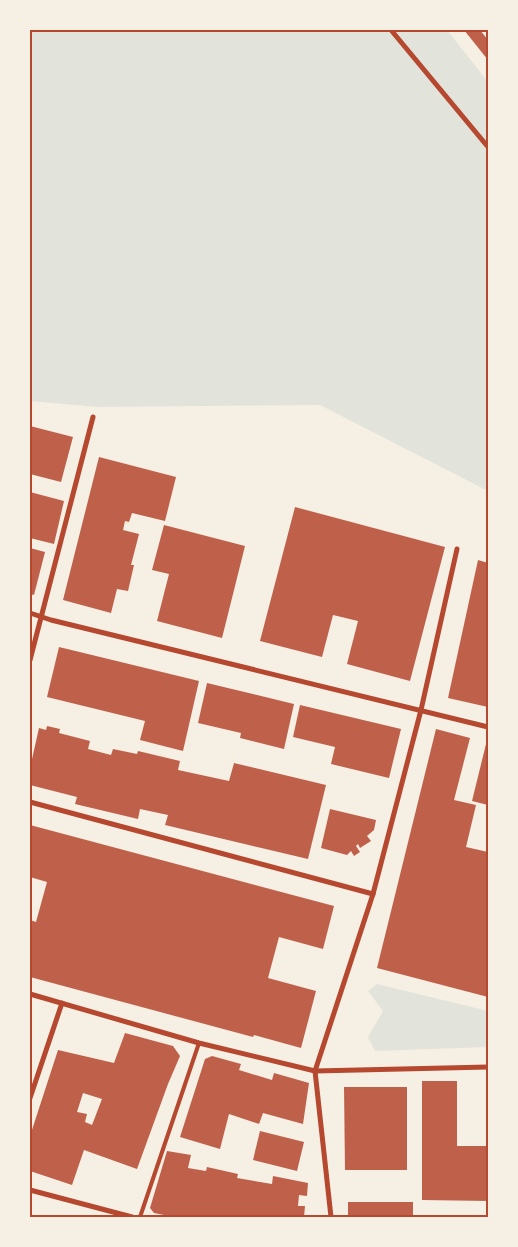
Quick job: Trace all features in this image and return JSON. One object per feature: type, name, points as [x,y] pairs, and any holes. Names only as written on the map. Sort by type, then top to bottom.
[{"type":"street","points":[[391,30],[488,147]]},
{"type":"street","points":[[30,660],[93,417]]},
{"type":"street","points":[[331,1217],[315,1071],[373,894],[421,710],[457,549]]},
{"type":"street","points":[[30,613],[50,620],[488,727]]},
{"type":"street","points":[[30,802],[373,894]]},
{"type":"street","points":[[30,994],[199,1043],[315,1071],[488,1067]]},
{"type":"street","points":[[30,1098],[62,1003]]},
{"type":"street","points":[[30,1190],[132,1217]]},
{"type":"lane","points":[[140,1217],[199,1043]]},
{"type":"shaded area","points":[[30,30],[447,30],[488,82],[488,491],[320,405],[98,407],[30,401]]},
{"type":"shaded area","points":[[377,984],[488,1011],[488,1047],[375,1051],[368,1037],[383,1011],[368,991]]},
{"type":"building","points":[[464,30],[480,30],[488,40],[488,60]]},
{"type":"building","points":[[30,426],[73,437],[61,482],[30,474]]},
{"type":"building","points":[[99,457],[176,477],[165,521],[132,513],[129,522],[125,521],[123,530],[139,534],[131,565],[134,565],[128,591],[117,589],[111,613],[63,600]]},
{"type":"building","points":[[30,492],[64,501],[54,544],[30,538]]},
{"type":"building","points":[[295,507],[445,547],[410,681],[347,664],[358,621],[333,615],[322,657],[260,641]]},
{"type":"building","points":[[164,525],[245,546],[222,638],[157,621],[169,574],[152,570]]},
{"type":"building","points":[[30,548],[45,552],[34,595],[30,594]]},
{"type":"building","points":[[478,560],[488,563],[488,707],[448,698]]},
{"type":"building","points":[[59,647],[199,681],[183,751],[140,740],[145,721],[47,697]]},
{"type":"building","points":[[207,683],[294,704],[284,749],[240,738],[241,733],[198,723]]},
{"type":"building","points":[[300,705],[401,729],[389,778],[331,764],[335,747],[293,737]]},
{"type":"building","points":[[47,726],[60,729],[59,733],[90,741],[88,749],[111,755],[113,749],[137,754],[138,751],[180,761],[178,770],[229,781],[234,763],[326,785],[308,859],[165,825],[168,815],[140,809],[138,819],[75,804],[77,797],[30,785],[30,768],[39,728],[46,730]]},
{"type":"building","points":[[436,729],[470,738],[454,800],[476,805],[466,847],[488,852],[488,997],[377,968]]},
{"type":"building","points":[[488,740],[488,805],[472,801]]},
{"type":"building","points":[[330,809],[376,820],[374,830],[367,836],[371,841],[360,848],[358,844],[356,846],[360,852],[354,856],[351,851],[347,855],[321,848]]},
{"type":"building","points":[[30,825],[334,906],[323,949],[279,937],[268,978],[316,991],[301,1048],[254,1035],[253,1037],[30,977],[30,920],[36,922],[47,882],[30,877]]},
{"type":"building","points":[[125,1033],[173,1046],[180,1056],[137,1169],[84,1150],[72,1185],[30,1171],[30,1136],[58,1050],[114,1063]],"holes":[[[83,1093],[102,1099],[92,1125],[85,1122],[87,1114],[77,1112]]]},
{"type":"building","points":[[212,1056],[241,1064],[239,1070],[272,1080],[274,1073],[309,1083],[303,1124],[263,1113],[259,1124],[229,1114],[220,1149],[180,1137],[205,1059]]},
{"type":"building","points":[[422,1081],[457,1081],[457,1146],[488,1146],[488,1201],[422,1200]]},
{"type":"building","points":[[344,1087],[407,1087],[407,1170],[345,1170]]},
{"type":"building","points":[[260,1131],[304,1142],[297,1171],[253,1160]]},
{"type":"building","points":[[167,1151],[191,1155],[188,1168],[206,1171],[207,1167],[238,1174],[237,1178],[272,1184],[273,1176],[308,1183],[307,1196],[299,1195],[298,1206],[305,1206],[304,1217],[206,1217],[193,1215],[192,1217],[174,1217],[154,1213],[150,1208]]},
{"type":"building","points":[[348,1202],[413,1202],[413,1217],[348,1217]]}]
